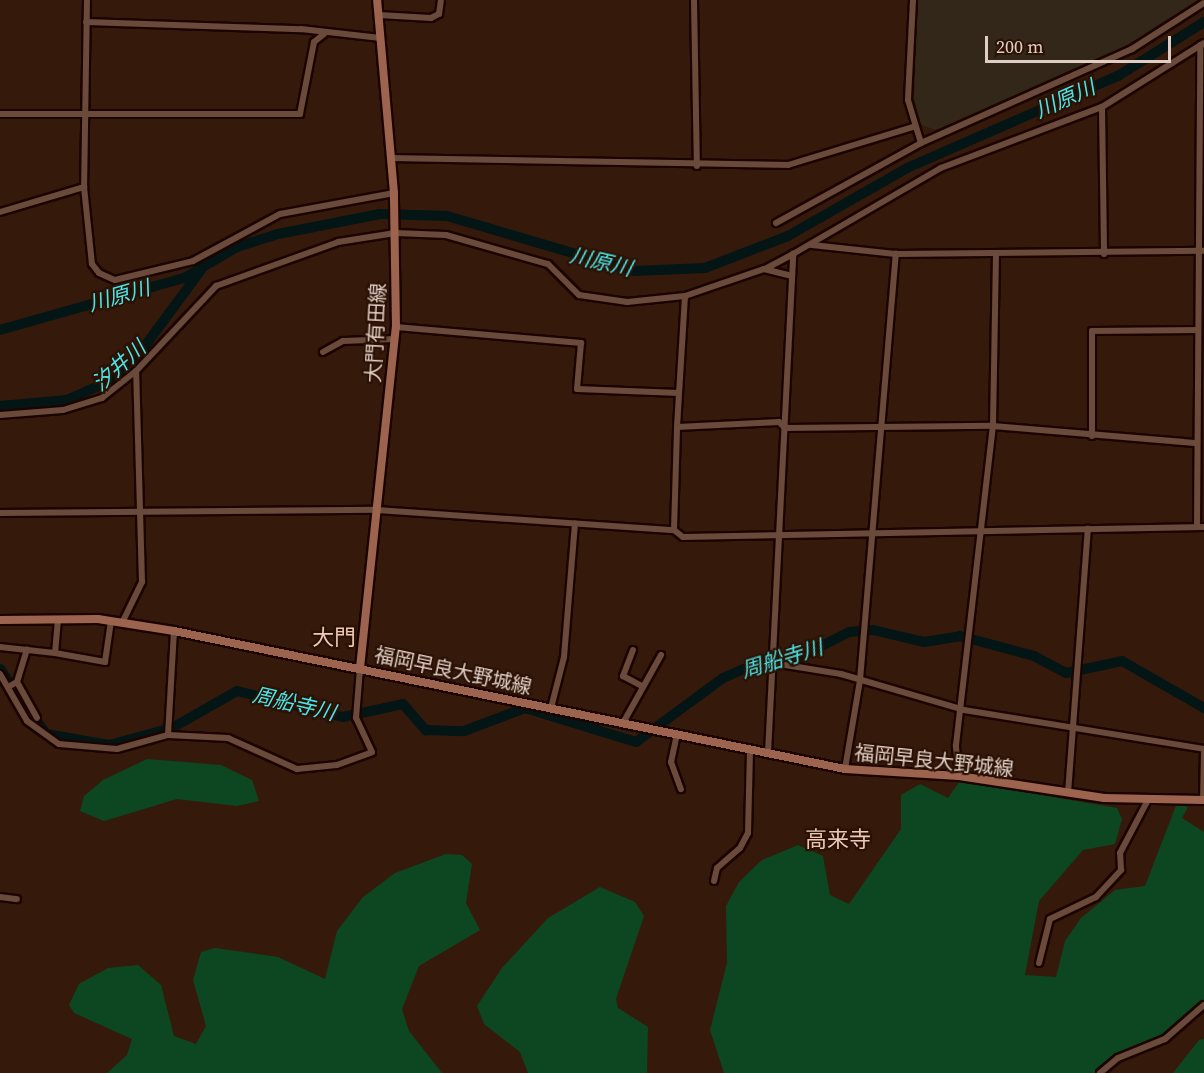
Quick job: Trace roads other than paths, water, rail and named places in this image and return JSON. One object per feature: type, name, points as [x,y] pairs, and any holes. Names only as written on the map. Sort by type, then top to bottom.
[{"type":"main road","name":"大門有田線","points":[[360,668],[396,327],[392,158],[377,0]]},
{"type":"main road","name":"福岡早良大野城線","points":[[0,620],[111,621],[174,631],[845,769],[959,776],[1068,794],[1148,800],[1203,800]]},
{"type":"street","points":[[87,0],[82,112],[84,187],[92,264],[110,280],[193,261],[280,214],[394,198]]},
{"type":"street","points":[[379,15],[431,18],[439,14],[441,0]]},
{"type":"street","points":[[694,0],[697,166]]},
{"type":"street","points":[[914,0],[908,86],[913,127],[921,142]]},
{"type":"street","points":[[776,223],[921,142],[1132,49],[1204,3]]},
{"type":"street","points":[[86,22],[380,39]]},
{"type":"street","points":[[0,114],[82,112],[300,114],[314,42],[324,34]]},
{"type":"street","points":[[0,415],[87,404],[136,371],[216,286],[338,242],[395,229],[446,235],[548,264],[579,295],[627,302],[685,296],[764,269],[812,245],[941,168],[1102,107],[1202,44]]},
{"type":"street","points":[[0,513],[377,510],[674,530],[683,537],[780,537],[1200,527],[1197,443],[1198,330],[1201,318],[1202,44]]},
{"type":"street","points":[[1102,107],[1104,254]]},
{"type":"street","points":[[392,158],[697,166],[788,165],[913,127]]},
{"type":"street","points":[[0,212],[84,187]]},
{"type":"street","points":[[812,245],[896,254],[1104,254],[1201,251]]},
{"type":"street","points":[[959,776],[956,745],[964,710],[993,426],[996,253]]},
{"type":"street","points":[[768,753],[793,254]]},
{"type":"street","points":[[845,769],[860,680],[865,630],[896,254]]},
{"type":"street","points":[[764,269],[792,276]]},
{"type":"street","points":[[674,530],[677,427],[685,296]]},
{"type":"street","points":[[396,327],[581,343],[578,390],[680,393]]},
{"type":"street","points":[[1092,436],[1092,331],[1198,330]]},
{"type":"street","points":[[323,352],[343,340],[395,339]]},
{"type":"street","points":[[122,623],[142,582],[136,371]]},
{"type":"street","points":[[677,427],[779,422],[784,428]]},
{"type":"street","points":[[784,428],[993,426],[1197,443]]},
{"type":"street","points":[[551,708],[564,657],[575,523]]},
{"type":"street","points":[[1068,794],[1070,728],[1088,529]]},
{"type":"street","points":[[55,653],[58,619]]},
{"type":"street","points":[[0,647],[55,653],[105,662],[111,621]]},
{"type":"street","points":[[168,735],[165,726],[174,631]]},
{"type":"street","points":[[27,650],[12,684],[27,721],[59,744],[117,749],[168,735],[228,738],[297,769],[315,768],[372,752],[355,711],[360,668]]},
{"type":"street","points":[[633,650],[623,676],[642,687]]},
{"type":"street","points":[[623,723],[661,655]]},
{"type":"street","points":[[773,663],[860,680],[964,710],[1204,751],[1203,800]]},
{"type":"street","points":[[0,674],[12,684],[37,718]]},
{"type":"street","points":[[677,734],[672,762],[681,789]]},
{"type":"street","points":[[714,881],[717,868],[740,848],[748,833],[750,749]]},
{"type":"street","points":[[1039,963],[1050,919],[1096,897],[1121,870],[1122,847],[1148,800]]},
{"type":"street","points":[[0,897],[17,899]]},
{"type":"street","points":[[1100,1073],[1118,1058],[1165,1039],[1204,1005]]},
{"type":"waterway","name":"川原川","points":[[0,330],[184,278],[237,247],[278,234],[380,214],[447,216],[634,271],[705,268],[788,236],[907,168],[1118,76],[1204,22]]},
{"type":"waterway","name":"汐井川","points":[[0,406],[67,400],[105,383],[142,350],[201,270]]},
{"type":"waterway","name":"周船寺川","points":[[0,669],[46,734],[109,745],[172,728],[237,691],[343,717],[403,704],[426,730],[464,731],[525,708],[636,742],[723,678],[767,659],[798,658],[849,632],[873,630],[924,642],[960,636],[1034,656],[1066,673],[1122,661],[1204,708]]},
{"type":"district","name":"大門","points":[[334,638]]},
{"type":"district","name":"高来寺","points":[[838,840]]}]
